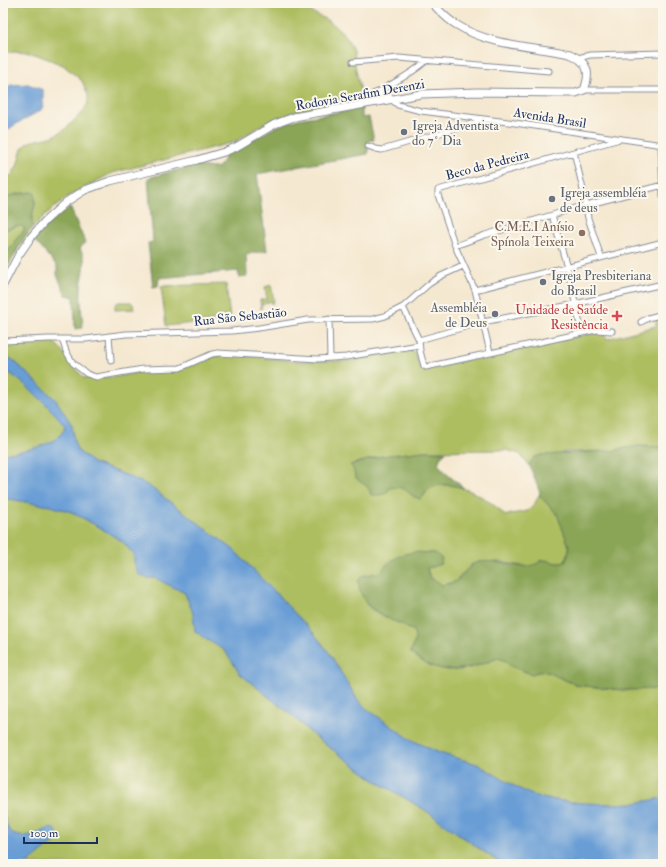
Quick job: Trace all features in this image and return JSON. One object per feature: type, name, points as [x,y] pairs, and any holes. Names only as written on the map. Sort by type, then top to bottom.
[{"type":"main road","points":[[432,3],[452,21],[473,34],[498,41],[570,54],[578,58],[587,69],[587,82],[584,90]]},
{"type":"main road","name":"Rodovia Serafim Derenzi","points":[[3,285],[18,256],[31,237],[66,202],[85,190],[118,179],[224,152],[236,147],[275,124],[294,117],[360,106],[389,97],[421,94],[445,92],[576,93],[584,90]]},
{"type":"main road","points":[[360,106],[375,94],[389,97]]},
{"type":"street","points":[[578,58],[590,55],[663,53]]},
{"type":"street","points":[[353,62],[399,58],[549,71]]},
{"type":"street","points":[[375,94],[413,72],[426,61]]},
{"type":"street","points":[[389,97],[394,82]]},
{"type":"street","points":[[584,90],[663,90]]},
{"type":"street","name":"Avenida Brasil","points":[[389,97],[398,105],[421,111],[487,119],[662,145]]},
{"type":"street","points":[[368,146],[382,150],[487,119]]},
{"type":"street","name":"Beco da Pedreira","points":[[490,352],[475,290],[455,246],[438,195],[438,190],[620,139]]},
{"type":"street","points":[[662,145],[663,196]]},
{"type":"street","points":[[574,152],[588,218],[601,257]]},
{"type":"street","points":[[455,246],[485,235],[586,205],[663,185]]},
{"type":"street","points":[[552,215],[567,267],[582,333]]},
{"type":"street","points":[[475,290],[663,242]]},
{"type":"street","name":"Rua São Sebastião","points":[[3,341],[86,339],[126,334],[232,331],[308,320],[373,319],[385,316],[403,307],[429,284],[463,266]]},
{"type":"street","points":[[62,339],[66,351],[73,363],[87,374],[96,377],[143,369],[180,368],[212,354],[218,353],[302,358],[346,357],[419,342],[483,322],[575,304],[663,284]]},
{"type":"street","points":[[403,307],[419,342],[424,366],[426,367],[596,330],[612,331]]},
{"type":"street","points":[[641,322],[648,318],[663,314]]},
{"type":"street","points":[[329,319],[330,358]]},
{"type":"street","points":[[109,336],[111,361]]},
{"type":"green space","points":[[3,3],[288,3],[317,15],[335,26],[343,33],[349,41],[353,51],[360,87],[366,98],[299,110],[265,123],[235,142],[112,173],[69,196],[46,214],[33,227],[32,218],[35,200],[32,192],[3,198],[3,167],[6,176],[11,176],[17,166],[22,149],[29,142],[51,137],[63,131],[83,112],[88,103],[88,95],[82,81],[63,65],[30,52],[13,51],[3,54]]},
{"type":"green space","points":[[362,108],[362,118],[369,117],[374,140],[368,141],[368,154],[257,174],[267,251],[246,254],[247,276],[239,277],[238,271],[159,278],[158,286],[153,287],[148,243],[153,242],[148,178],[195,165],[212,168],[219,167],[227,154],[277,126],[298,119]]},
{"type":"green space","points":[[33,192],[35,193],[35,202],[32,218],[33,227],[3,275],[3,259],[19,235],[24,231],[24,227],[16,226],[3,231],[3,198]]},
{"type":"green space","points":[[70,207],[85,242],[80,249],[85,263],[81,293],[83,328],[75,329],[74,297],[66,295],[57,275],[57,266],[34,240],[50,222]]},
{"type":"green space","points":[[20,225],[24,227],[24,231],[19,235],[3,259],[3,231]]},
{"type":"green space","points":[[226,284],[230,319],[166,326],[161,286]]},
{"type":"green space","points":[[271,285],[274,301],[272,304],[271,301],[261,305],[261,309],[260,300],[267,299],[265,287]]},
{"type":"green space","points":[[118,302],[131,302],[134,309],[115,310],[115,305]]},
{"type":"green space","points":[[663,318],[663,447],[639,446],[610,451],[565,452],[529,464],[529,466],[520,454],[506,450],[424,451],[382,456],[350,465],[353,467],[357,478],[369,487],[399,486],[406,489],[414,497],[423,497],[429,489],[438,485],[459,487],[481,496],[499,509],[505,516],[529,510],[539,495],[557,514],[569,546],[568,555],[565,562],[558,563],[542,560],[534,566],[527,567],[501,562],[472,564],[455,582],[441,585],[430,576],[427,568],[433,567],[435,553],[410,553],[392,560],[381,572],[362,576],[364,598],[366,604],[372,610],[413,630],[415,635],[415,643],[426,664],[438,668],[457,670],[475,667],[498,658],[506,661],[510,666],[532,674],[537,672],[549,672],[575,685],[623,690],[663,689],[663,798],[636,803],[582,803],[546,799],[530,794],[477,764],[439,753],[410,739],[367,709],[357,699],[330,654],[312,631],[234,550],[149,486],[128,476],[93,463],[77,450],[72,425],[56,400],[13,360],[3,356],[3,343],[38,342],[50,339],[59,347],[84,378],[115,377],[146,371],[173,371],[215,356],[232,354],[294,361],[350,361],[366,355],[408,349],[415,353],[419,366],[427,368],[603,331],[607,339],[656,326],[656,319]]},
{"type":"green space","points":[[3,370],[10,373],[27,386],[65,425],[62,433],[56,439],[42,446],[3,454]]},
{"type":"green space","points":[[639,446],[663,447],[663,689],[623,690],[575,685],[548,672],[537,672],[532,674],[510,666],[506,661],[498,658],[462,669],[452,670],[434,667],[425,663],[410,652],[415,639],[413,630],[374,610],[362,596],[358,581],[362,576],[381,572],[386,565],[397,557],[414,552],[435,553],[442,559],[441,564],[427,568],[429,577],[441,585],[456,581],[469,567],[479,562],[487,561],[528,566],[542,560],[555,563],[565,562],[568,555],[569,546],[557,514],[539,495],[540,493],[529,464],[534,457],[542,455],[610,451]]},
{"type":"green space","points":[[424,451],[446,452],[441,456],[438,464],[448,475],[464,488],[451,485],[437,485],[429,489],[420,499],[404,489],[396,487],[390,488],[387,492],[382,494],[371,495],[367,487],[356,477],[353,468],[350,465],[382,456]]},
{"type":"green space","points":[[9,499],[51,506],[72,512],[123,542],[134,555],[134,562],[147,578],[155,578],[185,593],[193,613],[195,631],[224,650],[239,673],[294,717],[314,736],[376,781],[425,810],[501,864],[27,864],[36,855],[53,844],[45,830],[29,836],[18,836],[13,834],[5,822],[3,808],[3,500]]},
{"type":"water","points":[[28,84],[43,90],[43,106],[41,110],[13,126],[3,134],[3,88],[12,85]]},
{"type":"water","points":[[3,356],[13,360],[56,400],[72,425],[77,450],[93,463],[128,476],[149,486],[234,550],[312,631],[330,654],[357,699],[367,709],[410,739],[439,753],[477,764],[516,787],[530,794],[546,799],[610,804],[636,803],[663,798],[663,864],[500,863],[425,810],[376,781],[314,736],[294,717],[239,673],[224,650],[195,631],[193,613],[185,593],[155,578],[147,578],[138,574],[134,562],[134,555],[123,542],[72,512],[50,506],[9,499],[3,500],[3,454],[42,446],[56,439],[61,434],[65,426],[36,395],[18,379],[3,370]]},
{"type":"water","points":[[3,808],[8,828],[15,835],[26,836],[39,833],[50,828],[56,830],[58,835],[57,840],[27,864],[3,864]]},
{"type":"place","name":"Igreja Adventista do 7˚ Dia","points":[[404,132]]},
{"type":"place","name":"Igreja assembléia de deus","points":[[552,199]]},
{"type":"place","name":"C.M.E.I Anísio Spínola Teixeira","points":[[582,233]]},
{"type":"place","name":"Igreja Presbiteriana do Brasil","points":[[543,282]]},
{"type":"place","name":"Assembléia de Deus","points":[[495,314]]},
{"type":"place","name":"Unidade de Saúde Resistência","points":[[617,316]]}]
